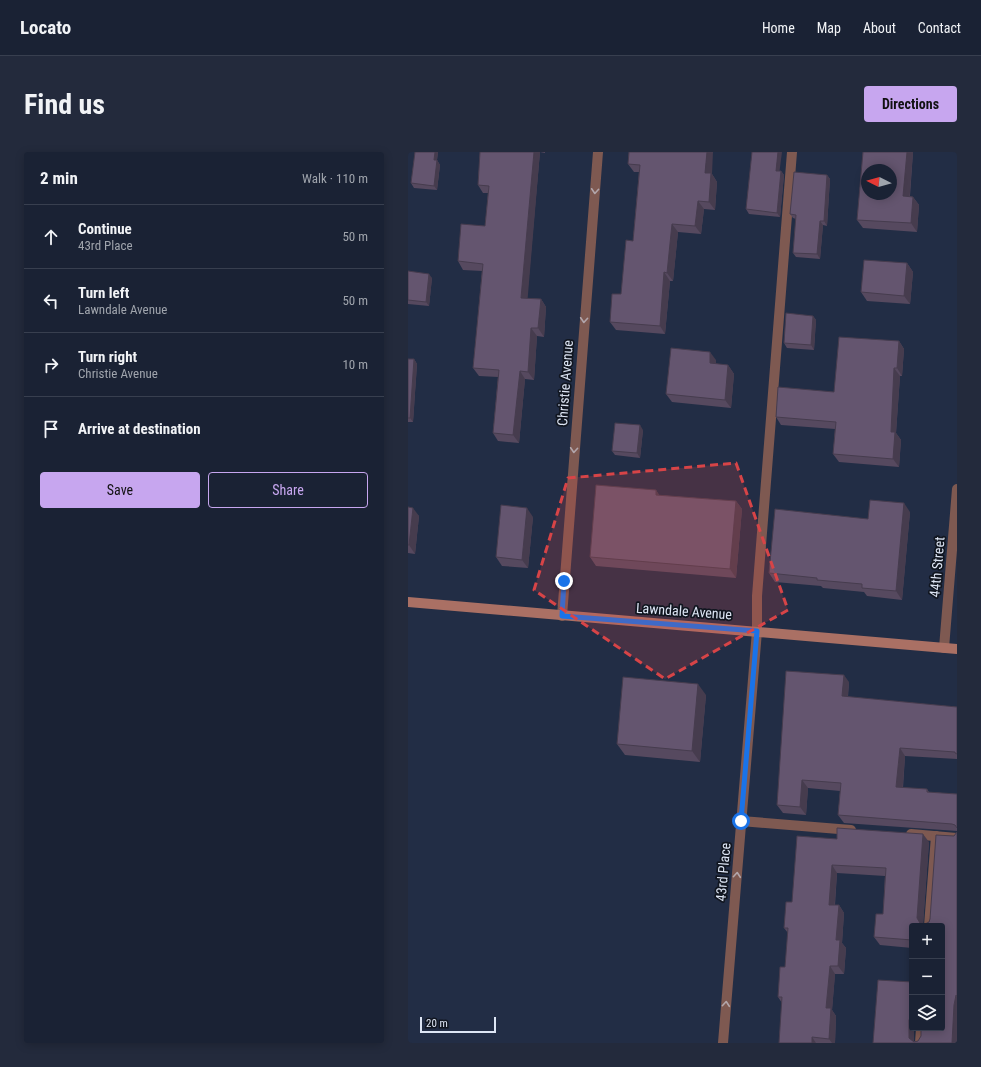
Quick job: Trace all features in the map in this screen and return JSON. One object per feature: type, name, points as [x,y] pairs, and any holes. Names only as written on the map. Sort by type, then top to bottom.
[{"type":"street","name":"Christie Avenue","points":[[562,616],[598,152]]},
{"type":"street","name":"43rd Place","points":[[723,1043],[757,631],[757,596],[792,152]]},
{"type":"street","name":"44th Street","points":[[944,648],[957,489]]},
{"type":"street","name":"Lawndale Avenue","points":[[408,602],[957,649]]},
{"type":"street","points":[[741,821],[859,830]]},
{"type":"street","points":[[897,833],[957,838]]},
{"type":"street","points":[[929,923],[936,836]]},
{"type":"street","points":[[920,1043],[921,1031]]},
{"type":"highlighted area","points":[[736,463],[788,610],[665,679],[534,590],[568,478]]},
{"type":"building","points":[[415,152],[435,152],[434,160],[437,160],[434,186],[411,183]]},
{"type":"building","points":[[480,152],[534,152],[521,298],[541,299],[538,328],[531,328],[528,372],[520,371],[513,435],[493,433],[499,370],[473,368],[483,264],[458,261],[461,224],[485,226],[489,186],[478,185]]},
{"type":"building","points":[[629,152],[707,152],[705,173],[711,173],[709,202],[698,201],[695,226],[672,224],[667,273],[664,272],[660,326],[610,322],[612,294],[621,294],[626,240],[633,241],[640,165],[628,164]]},
{"type":"building","points":[[752,152],[778,152],[776,171],[781,171],[777,213],[746,209]]},
{"type":"building","points":[[863,152],[907,152],[903,196],[913,197],[911,223],[857,220],[861,175],[861,200],[897,200],[897,164],[862,164]]},
{"type":"building","points":[[794,172],[827,175],[824,221],[820,221],[817,254],[793,253],[796,215],[790,214]]},
{"type":"building","points":[[864,260],[907,263],[904,296],[861,292]]},
{"type":"building","points":[[408,271],[429,274],[426,302],[408,300]]},
{"type":"building","points":[[786,313],[813,316],[811,345],[784,343]]},
{"type":"building","points":[[839,337],[899,341],[897,368],[894,368],[891,432],[895,432],[893,459],[833,454],[836,422],[776,417],[778,387],[834,392]]},
{"type":"building","points":[[671,348],[710,352],[710,363],[728,365],[725,400],[666,394]]},
{"type":"building","points":[[408,359],[414,359],[410,418],[408,418]]},
{"type":"building","points":[[615,423],[640,425],[637,453],[612,451]]},
{"type":"building","points":[[596,485],[656,490],[656,495],[736,501],[730,569],[590,557]]},
{"type":"building","points":[[870,500],[904,503],[896,591],[862,588],[862,584],[817,580],[817,578],[769,573],[775,509],[868,519]]},
{"type":"building","points":[[501,505],[527,508],[522,560],[496,557]]},
{"type":"building","points":[[408,507],[413,508],[409,545],[408,545]]},
{"type":"building","points":[[786,671],[844,675],[842,696],[957,707],[957,754],[955,752],[900,748],[896,787],[927,789],[927,792],[957,794],[957,828],[952,824],[838,815],[841,783],[802,780],[800,807],[777,805]]},
{"type":"building","points":[[623,677],[698,684],[692,751],[617,744]]},
{"type":"building","points":[[837,828],[923,834],[917,918],[920,923],[909,923],[909,940],[874,937],[876,914],[883,914],[886,868],[832,865],[829,905],[839,905],[836,940],[840,940],[838,966],[830,966],[826,1008],[831,1008],[829,1039],[812,1037],[812,1043],[779,1043],[782,997],[778,997],[780,967],[785,967],[788,928],[784,928],[786,902],[792,902],[797,836],[837,839]]},
{"type":"building","points":[[957,832],[957,996],[956,995],[954,1005],[952,1043],[873,1043],[878,980],[909,982],[909,1038],[914,1042],[918,1041],[921,1036],[921,1031],[945,1031],[945,923],[927,923],[930,919],[936,835],[954,836]]},
{"type":"route","points":[[564,581],[562,616],[757,631],[741,821]]}]
